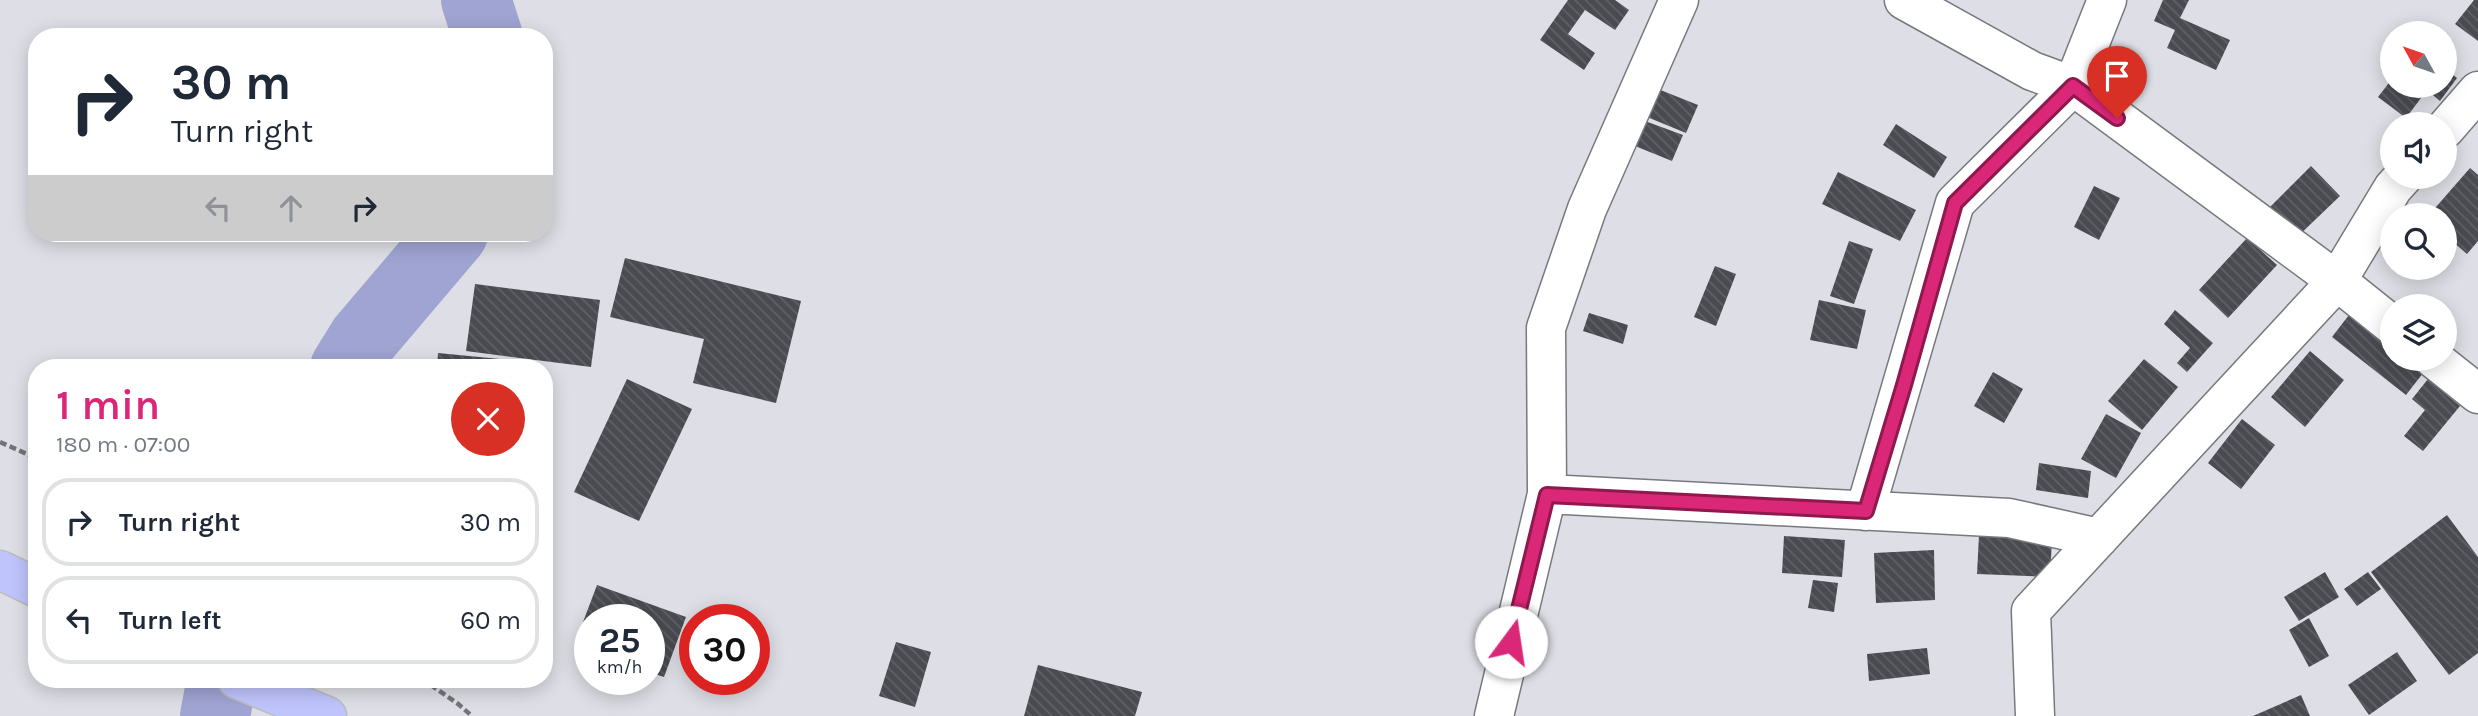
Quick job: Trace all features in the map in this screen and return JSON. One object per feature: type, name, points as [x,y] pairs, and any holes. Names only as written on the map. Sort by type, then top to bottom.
[{"type":"highway","points":[[0,570],[28,584]]},
{"type":"highway","points":[[259,688],[327,716]]},
{"type":"street","points":[[1494,716],[1547,495],[1546,328],[1587,209],[1679,0]]},
{"type":"street","points":[[1904,0],[2032,71],[2073,86],[2337,281],[2380,316]]},
{"type":"street","points":[[1866,511],[1955,203],[2073,86],[2107,0]]},
{"type":"street","points":[[2457,115],[2478,91]]},
{"type":"street","points":[[2035,716],[2031,611],[2337,281],[2392,189]]},
{"type":"street","points":[[2449,371],[2478,394]]},
{"type":"street","points":[[1547,495],[2009,518],[2099,538]]},
{"type":"path","points":[[0,442],[28,455]]},
{"type":"path","points":[[435,688],[471,716]]},
{"type":"building","points":[[1568,0],[1615,0],[1629,10],[1615,30],[1585,10],[1568,34],[1595,53],[1584,70],[1540,40]]},
{"type":"building","points":[[2163,0],[2189,0],[2180,18],[2230,40],[2216,70],[2167,48],[2175,30],[2154,21]]},
{"type":"building","points":[[2474,0],[2478,0],[2478,41],[2457,25],[2457,21]]},
{"type":"building","points":[[1658,89],[1698,105],[1686,133],[1647,117]]},
{"type":"building","points":[[2380,94],[2380,98],[2421,98],[2410,112],[2398,112],[2378,97]]},
{"type":"building","points":[[1645,121],[1683,135],[1672,161],[1635,146]]},
{"type":"building","points":[[1896,124],[1947,157],[1934,178],[1883,145]]},
{"type":"building","points":[[2311,166],[2340,196],[2293,241],[2265,212]]},
{"type":"building","points":[[2470,168],[2478,175],[2478,241],[2467,254],[2457,245],[2457,203],[2439,203],[2452,189],[2457,189],[2457,183]]},
{"type":"building","points":[[1838,172],[1916,210],[1900,241],[1822,204]]},
{"type":"building","points":[[2094,186],[2120,198],[2099,240],[2074,227]]},
{"type":"building","points":[[2247,238],[2277,265],[2228,318],[2199,290]]},
{"type":"building","points":[[1849,241],[1873,249],[1854,304],[1830,296]]},
{"type":"building","points":[[625,258],[801,301],[776,403],[693,383],[704,339],[610,317]]},
{"type":"building","points":[[1715,266],[1736,274],[1716,326],[1694,317]]},
{"type":"building","points":[[475,284],[600,300],[591,367],[553,362],[553,359],[528,359],[466,351]]},
{"type":"building","points":[[1819,300],[1866,310],[1857,349],[1810,340]]},
{"type":"building","points":[[2175,310],[2213,343],[2187,372],[2177,363],[2190,348],[2164,324]]},
{"type":"building","points":[[2352,311],[2380,333],[2380,371],[2425,371],[2406,395],[2332,337]]},
{"type":"building","points":[[1589,313],[1628,325],[1623,344],[1583,331]]},
{"type":"building","points":[[2310,351],[2344,380],[2305,427],[2271,397]]},
{"type":"building","points":[[438,353],[499,359],[438,359]]},
{"type":"building","points":[[2144,359],[2178,387],[2142,430],[2108,401]]},
{"type":"building","points":[[1993,372],[2023,389],[2004,423],[1974,406]]},
{"type":"building","points":[[627,379],[692,409],[639,521],[574,492]]},
{"type":"building","points":[[2428,379],[2460,406],[2423,451],[2404,436],[2425,410],[2412,399]]},
{"type":"building","points":[[2106,414],[2141,433],[2116,478],[2081,459]]},
{"type":"building","points":[[2242,419],[2275,445],[2241,489],[2208,463]]},
{"type":"building","points":[[2039,463],[2091,471],[2088,498],[2036,490]]},
{"type":"building","points":[[2447,515],[2478,557],[2478,653],[2449,675],[2371,572]]},
{"type":"building","points":[[1979,535],[2052,539],[2050,577],[1977,574]]},
{"type":"building","points":[[1784,536],[1845,540],[1842,577],[1782,573]]},
{"type":"building","points":[[1934,550],[1935,600],[1876,603],[1874,553]]},
{"type":"building","points":[[2325,572],[2339,597],[2299,621],[2284,597]]},
{"type":"building","points":[[2368,572],[2381,589],[2357,606],[2344,589]]},
{"type":"building","points":[[1813,580],[1838,583],[1834,612],[1808,608]]},
{"type":"building","points":[[597,585],[650,604],[590,604]]},
{"type":"building","points":[[665,609],[679,614],[679,636],[665,674]]},
{"type":"building","points":[[2309,618],[2329,656],[2309,667],[2289,630]]},
{"type":"building","points":[[896,642],[931,652],[915,707],[879,696]]},
{"type":"building","points":[[1927,648],[1930,674],[1869,681],[1867,654]]},
{"type":"building","points":[[2397,652],[2417,681],[2369,715],[2348,685]]},
{"type":"building","points":[[1038,665],[1142,692],[1135,716],[1024,716]]},
{"type":"building","points":[[2301,695],[2310,716],[2253,716]]},
{"type":"waterway","points":[[476,0],[485,28]]},
{"type":"waterway","points":[[351,359],[363,339],[445,242]]},
{"type":"waterway","points":[[215,716],[220,688]]},
{"type":"route","points":[[1511,642],[1547,495],[1866,511],[1955,203],[2073,86],[2117,118]]}]
